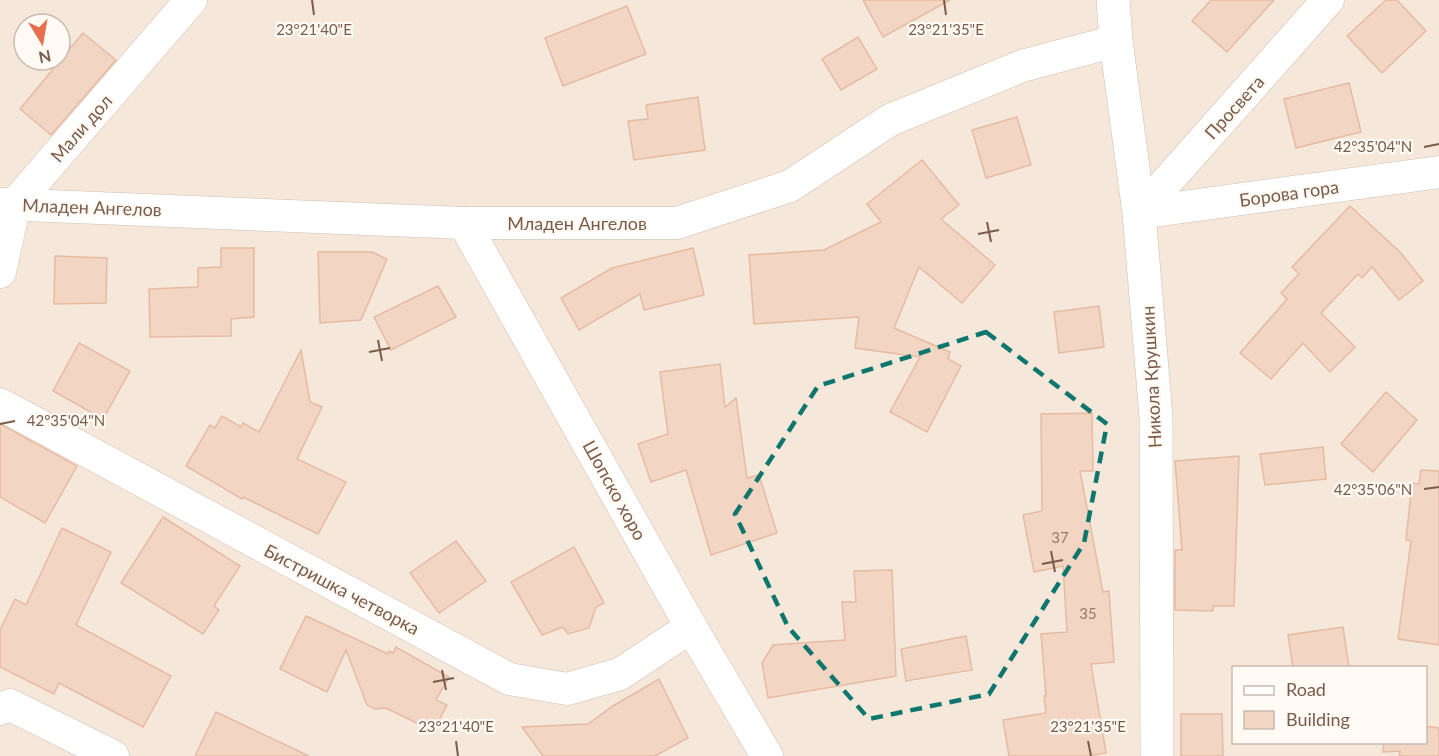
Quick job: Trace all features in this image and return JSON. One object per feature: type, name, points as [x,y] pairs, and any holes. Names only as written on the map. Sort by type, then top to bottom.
[{"type":"street","name":"Мали дол","points":[[0,272],[8,204],[191,0]]},
{"type":"street","name":"Никола Крушкин","points":[[1113,0],[1116,41],[1140,213],[1156,417],[1157,756]]},
{"type":"street","name":"Просвета","points":[[1140,213],[1328,0]]},
{"type":"street","name":"Младен Ангелов","points":[[8,204],[464,223],[677,223],[790,186],[890,120],[1022,66],[1116,41]]},
{"type":"street","name":"Борова гора","points":[[1140,213],[1439,172]]},
{"type":"street","name":"Шопско хоро","points":[[464,223],[767,756]]},
{"type":"street","name":"Бистришка четворка","points":[[0,405],[509,679],[567,689],[620,674],[692,627]]},
{"type":"street","points":[[0,709],[10,705],[112,756]]},
{"type":"highlighted area","points":[[986,332],[1107,424],[1084,543],[989,694],[869,719],[788,627],[735,514],[818,386]]},
{"type":"shaded area","points":[[0,0],[1439,0],[1439,756],[0,756]]},
{"type":"building","points":[[863,0],[950,0],[883,37]]},
{"type":"building","points":[[1211,0],[1274,0],[1227,52],[1192,21]]},
{"type":"building","points":[[1386,0],[1397,0],[1426,31],[1382,73],[1347,36]]},
{"type":"building","points":[[627,6],[646,54],[563,86],[545,38]]},
{"type":"building","points":[[83,33],[116,60],[51,135],[20,109],[51,72],[72,72],[72,46]]},
{"type":"building","points":[[858,37],[877,69],[841,90],[822,59]]},
{"type":"building","points":[[1349,83],[1361,132],[1296,148],[1284,99]]},
{"type":"building","points":[[698,97],[705,150],[634,160],[628,121],[648,119],[646,105]]},
{"type":"building","points":[[1017,117],[1031,165],[986,178],[972,130]]},
{"type":"building","points":[[922,160],[959,205],[941,219],[995,265],[962,303],[919,267],[894,328],[950,352],[948,359],[961,366],[927,432],[890,412],[920,357],[855,348],[859,317],[754,324],[749,255],[824,250],[881,222],[867,204]]},
{"type":"building","points":[[1350,206],[1401,253],[1423,281],[1399,300],[1372,267],[1362,278],[1358,274],[1321,313],[1355,347],[1330,372],[1303,343],[1271,379],[1240,353],[1287,299],[1281,293],[1299,274],[1292,267]]},
{"type":"building","points":[[221,248],[254,248],[254,317],[231,319],[231,336],[150,337],[149,289],[198,287],[198,268],[221,267]]},
{"type":"building","points":[[693,248],[704,295],[644,310],[640,294],[579,330],[561,298],[612,268]]},
{"type":"building","points":[[318,252],[372,252],[387,259],[361,320],[320,323]]},
{"type":"building","points":[[55,256],[107,258],[106,303],[54,304]]},
{"type":"building","points":[[438,286],[456,317],[391,350],[374,317]]},
{"type":"building","points":[[1099,306],[1104,347],[1059,353],[1054,312]]},
{"type":"building","points":[[79,343],[130,371],[103,419],[53,391]]},
{"type":"building","points":[[301,350],[310,402],[322,407],[297,459],[346,482],[318,534],[243,497],[242,499],[186,466],[210,425],[215,428],[222,416],[241,427],[243,423],[259,432]]},
{"type":"building","points":[[720,364],[725,407],[736,398],[747,478],[759,475],[777,533],[711,555],[686,470],[651,482],[638,444],[668,434],[660,372]]},
{"type":"building","points":[[1386,392],[1417,420],[1373,472],[1341,444]]},
{"type":"building","points":[[1092,413],[1093,471],[1080,471],[1103,592],[1109,591],[1114,662],[1091,664],[1106,753],[1087,756],[1009,756],[1003,720],[1046,713],[1041,634],[1067,632],[1063,566],[1034,572],[1023,515],[1042,511],[1041,414]]},
{"type":"building","points":[[0,424],[77,466],[45,523],[0,497]]},
{"type":"building","points":[[1323,447],[1326,479],[1265,485],[1260,454]]},
{"type":"building","points":[[1239,456],[1234,606],[1213,606],[1213,611],[1175,610],[1175,550],[1182,550],[1175,461]]},
{"type":"building","points":[[1421,470],[1439,471],[1439,645],[1398,639],[1411,541],[1406,540],[1412,483],[1419,484]]},
{"type":"building","points":[[163,517],[240,566],[214,606],[219,610],[203,634],[121,583]]},
{"type":"building","points":[[62,528],[111,552],[76,625],[171,676],[143,727],[59,683],[54,694],[0,667],[0,630],[15,599],[26,605]]},
{"type":"building","points":[[456,541],[486,581],[439,613],[410,573]]},
{"type":"building","points":[[574,547],[604,603],[596,607],[589,628],[568,634],[563,627],[542,635],[511,582]]},
{"type":"building","points":[[892,570],[896,676],[768,698],[762,663],[773,645],[845,640],[842,602],[856,602],[854,571]]},
{"type":"building","points":[[306,616],[388,654],[389,651],[393,653],[396,647],[449,677],[436,700],[447,705],[433,731],[386,708],[375,709],[367,705],[346,650],[327,692],[280,669]]},
{"type":"building","points":[[1343,627],[1349,666],[1293,666],[1288,635]]},
{"type":"building","points":[[966,636],[972,670],[906,681],[901,649]]},
{"type":"building","points":[[659,679],[688,738],[655,756],[543,756],[522,727],[588,724],[613,706]]},
{"type":"building","points":[[216,712],[309,756],[195,756]]},
{"type":"building","points":[[1181,714],[1222,714],[1223,756],[1181,756]]},
{"type":"building","points":[[1427,726],[1439,728],[1439,756],[1399,756],[1400,751],[1383,752],[1384,744],[1427,744]]}]
